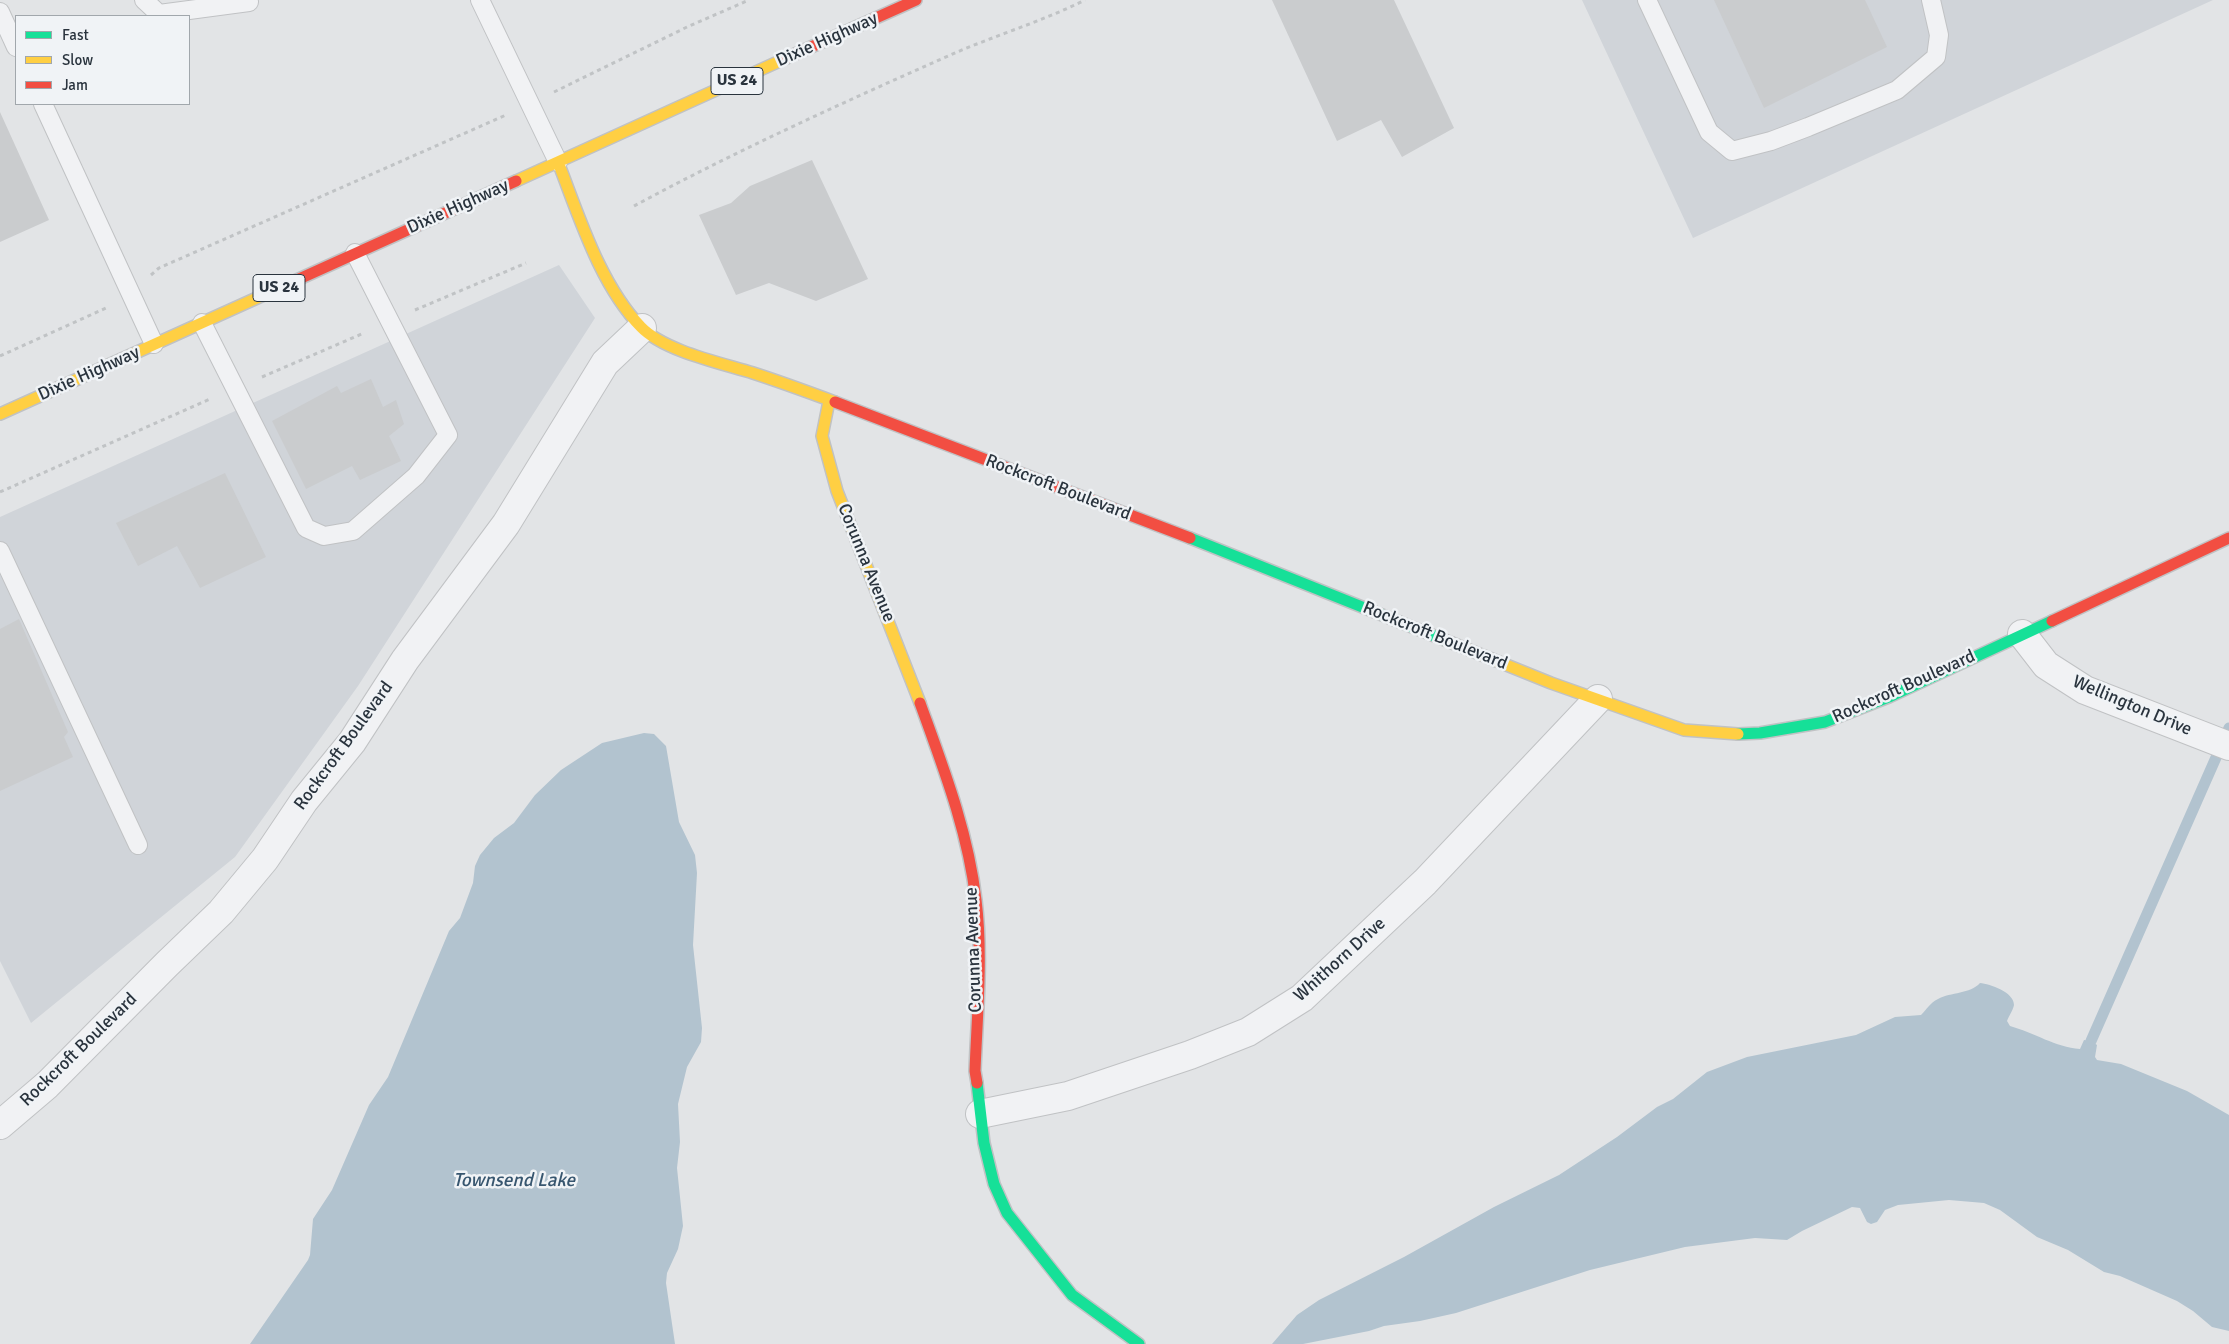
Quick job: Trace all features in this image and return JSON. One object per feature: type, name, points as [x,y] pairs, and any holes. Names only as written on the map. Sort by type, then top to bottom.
[{"type":"street","name":"Dixie Highway","points":[[0,414],[916,0]]},
{"type":"street","name":"Rockcroft Boulevard","points":[[558,162],[591,249],[620,299],[642,328],[667,345],[785,383],[1241,556],[1542,679],[1684,730],[1731,734],[1760,733],[1825,722],[1889,697],[2229,538]]},
{"type":"street","name":"Rockcroft Boulevard","points":[[0,1125],[47,1085],[221,912],[265,859],[304,801],[352,742],[405,660],[506,524],[605,363],[642,328]]},
{"type":"street","name":"Corunna Avenue","points":[[829,400],[822,436],[838,491],[908,669],[958,810],[976,900],[978,964],[975,1070],[984,1143],[994,1184],[1007,1213],[1072,1295],[1139,1344]]},
{"type":"street","name":"Wellington Drive","points":[[2022,634],[2046,665],[2085,690],[2229,746]]},
{"type":"street","name":"Whithorn Drive","points":[[980,1114],[1068,1096],[1190,1055],[1248,1032],[1302,998],[1425,882],[1598,699]]},
{"type":"lane","points":[[144,0],[159,14],[251,1]]},
{"type":"lane","points":[[480,0],[558,162]]},
{"type":"lane","points":[[1647,0],[1709,132],[1732,151],[1771,141],[1897,90],[1936,57],[1940,35],[1931,0]]},
{"type":"lane","points":[[0,12],[15,45]]},
{"type":"lane","points":[[43,105],[154,344]]},
{"type":"lane","points":[[202,323],[306,528],[324,536],[353,531],[416,476],[448,435],[355,253]]},
{"type":"lane","points":[[0,551],[138,845]]},
{"type":"path","points":[[0,356],[102,312],[159,268],[530,104],[687,27],[749,0]]},
{"type":"path","points":[[634,206],[710,165],[950,55],[1060,12],[1085,0]]},
{"type":"shaded area","points":[[1582,0],[2213,0],[1693,238]]},
{"type":"shaded area","points":[[559,265],[595,318],[358,686],[235,857],[31,1023],[0,961],[0,517]]},
{"type":"water","name":"Townsend Lake","points":[[644,733],[654,734],[666,746],[679,822],[695,855],[697,873],[693,945],[702,1028],[701,1042],[687,1067],[678,1104],[680,1142],[677,1168],[683,1226],[678,1249],[667,1273],[666,1283],[675,1344],[250,1344],[308,1260],[313,1219],[332,1190],[369,1105],[388,1077],[449,931],[460,918],[473,883],[475,866],[480,855],[494,838],[514,823],[535,795],[561,770],[602,743]]},
{"type":"water","points":[[1980,983],[1995,987],[2006,993],[2013,1000],[2013,1009],[2007,1021],[2010,1026],[2071,1048],[2080,1049],[2084,1040],[2091,1041],[2097,1045],[2095,1057],[2097,1060],[2121,1064],[2187,1091],[2229,1115],[2229,1331],[2212,1327],[2193,1311],[2177,1301],[2120,1276],[2104,1272],[2068,1250],[2037,1237],[2000,1210],[1984,1203],[1949,1200],[1898,1205],[1885,1210],[1877,1222],[1871,1224],[1867,1222],[1860,1208],[1852,1207],[1787,1240],[1755,1238],[1685,1247],[1590,1270],[1456,1313],[1384,1326],[1369,1331],[1303,1344],[1272,1344],[1297,1315],[1319,1300],[1404,1257],[1494,1207],[1559,1175],[1617,1137],[1657,1107],[1673,1099],[1707,1072],[1747,1057],[1856,1035],[1895,1017],[1921,1015],[1938,999],[1966,991]]},
{"type":"building","points":[[1272,0],[1394,0],[1454,128],[1402,157],[1381,120],[1337,141]]},
{"type":"building","points":[[1714,0],[1865,0],[1887,47],[1764,108]]},
{"type":"building","points":[[0,112],[49,220],[0,242]]},
{"type":"building","points":[[812,160],[868,279],[816,301],[769,283],[736,295],[699,215],[731,203],[750,186]]},
{"type":"building","points":[[371,379],[383,407],[396,400],[404,424],[389,436],[401,461],[360,480],[352,466],[306,489],[272,421],[337,386],[341,393]]},
{"type":"building","points":[[225,473],[266,557],[200,588],[177,546],[138,566],[116,523]]},
{"type":"building","points":[[19,619],[68,732],[64,737],[73,757],[0,791],[0,629]]},
{"type":"waterway","points":[[2091,1041],[2229,728]]},
{"type":"traffic: fast","points":[[1190,538],[1452,643]]},
{"type":"traffic: fast","points":[[1738,734],[1760,733],[1825,722],[1889,697],[2052,621]]},
{"type":"traffic: fast","points":[[977,1083],[984,1143],[994,1184],[1007,1213],[1072,1295],[1139,1344]]},
{"type":"traffic: slow","points":[[516,181],[782,60]]},
{"type":"traffic: slow","points":[[558,162],[602,271],[627,310],[641,327],[664,343],[678,349],[763,376],[835,402]]},
{"type":"traffic: slow","points":[[0,414],[268,293]]},
{"type":"traffic: slow","points":[[829,401],[822,436],[837,491],[920,703]]},
{"type":"traffic: slow","points":[[1452,643],[1551,683],[1684,730],[1738,734]]},
{"type":"traffic: jam","points":[[782,60],[916,0]]},
{"type":"traffic: jam","points":[[268,293],[516,181]]},
{"type":"traffic: jam","points":[[835,402],[1190,538]]},
{"type":"traffic: jam","points":[[2052,621],[2229,538]]},
{"type":"traffic: jam","points":[[920,703],[961,824],[976,900],[979,942],[975,1071],[977,1083]]}]
